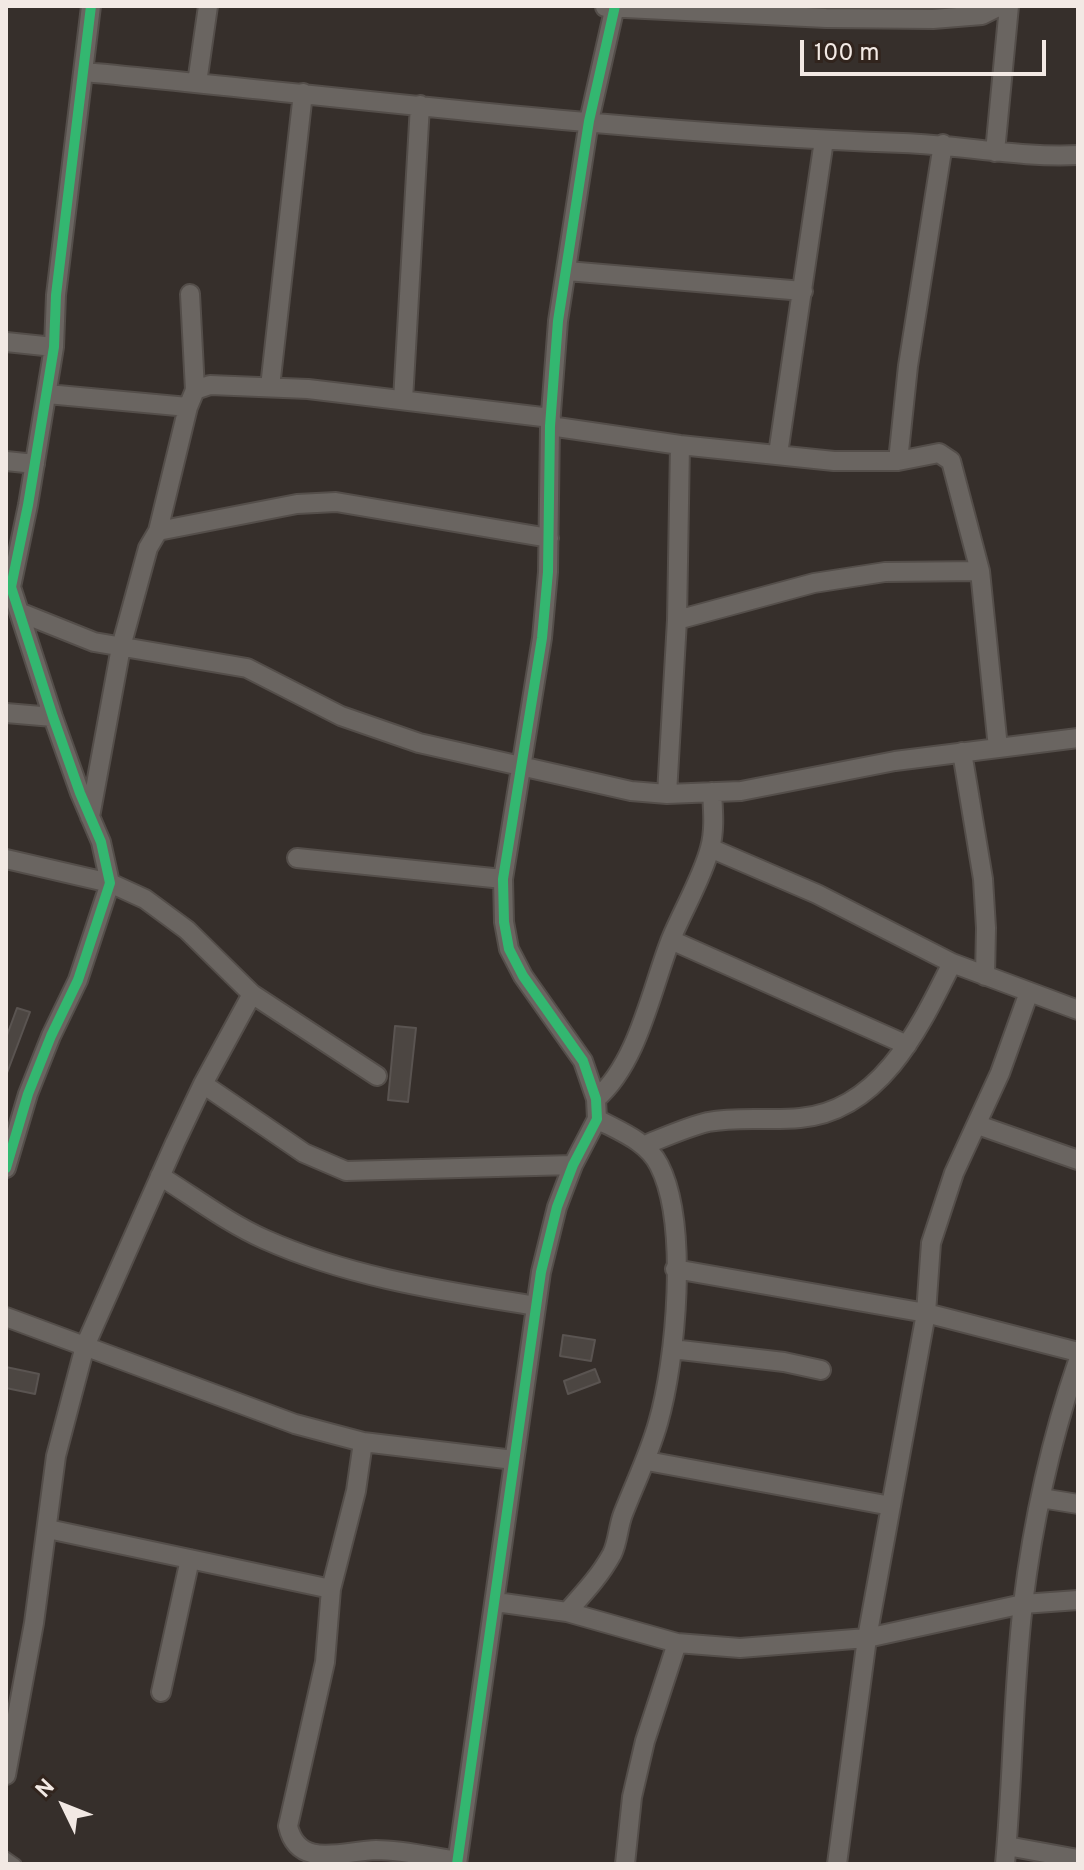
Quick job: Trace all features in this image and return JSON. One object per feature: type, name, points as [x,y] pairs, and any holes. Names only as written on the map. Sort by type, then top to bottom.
[{"type":"street","points":[[6,1168],[28,1094],[78,980],[110,883],[101,842],[8,587],[35,464],[54,347],[56,295],[91,6]]},
{"type":"street","points":[[197,83],[208,6]]},
{"type":"street","points":[[363,1442],[356,1491],[331,1589],[325,1662],[288,1826],[291,1842],[302,1852],[321,1857],[376,1850],[457,1862],[541,1272],[557,1207],[573,1165],[597,1119],[596,1099],[583,1061],[523,976],[509,949],[504,922],[503,879],[542,638],[548,572],[550,422],[558,321],[589,121],[611,7],[826,18],[933,19],[982,15],[1000,6]]},
{"type":"street","points":[[995,152],[1009,6]]},
{"type":"street","points":[[85,72],[589,121],[824,140],[943,144],[995,152],[1078,155]]},
{"type":"street","points":[[270,387],[303,93]]},
{"type":"street","points":[[403,400],[420,105]]},
{"type":"street","points":[[778,454],[824,140]]},
{"type":"street","points":[[898,461],[908,366],[943,144]]},
{"type":"street","points":[[567,271],[803,291]]},
{"type":"street","points":[[90,817],[121,647],[148,548],[158,531],[191,398],[190,294]]},
{"type":"street","points":[[6,342],[54,347]]},
{"type":"street","points":[[47,394],[191,398],[210,385],[308,389],[550,422],[680,445],[834,461],[898,461],[939,453],[951,461],[980,571],[998,748]]},
{"type":"street","points":[[667,794],[677,620],[680,445]]},
{"type":"street","points":[[6,461],[35,464]]},
{"type":"street","points":[[158,531],[297,504],[336,502],[549,538]]},
{"type":"street","points":[[677,620],[828,581],[885,572],[980,571]]},
{"type":"street","points":[[19,612],[94,642],[247,668],[354,721],[419,743],[631,791],[667,794],[741,791],[895,761],[1078,738]]},
{"type":"street","points":[[6,713],[53,717]]},
{"type":"street","points":[[962,752],[983,879],[985,976]]},
{"type":"street","points":[[596,1099],[622,1070],[710,848],[714,820],[712,792]]},
{"type":"street","points":[[710,848],[817,894],[952,963],[1078,1010]]},
{"type":"street","points":[[297,858],[503,879]]},
{"type":"street","points":[[6,859],[110,883],[145,899],[187,930],[252,994],[377,1076]]},
{"type":"street","points":[[671,940],[907,1045]]},
{"type":"street","points":[[645,1145],[708,1122],[756,1117],[801,1118],[831,1111],[862,1095],[902,1055],[952,963]]},
{"type":"street","points":[[837,1864],[867,1638],[926,1313],[931,1243],[954,1173],[978,1125],[1029,992]]},
{"type":"street","points":[[6,1775],[34,1623],[56,1456],[85,1346],[203,1084],[252,994]]},
{"type":"street","points":[[203,1084],[304,1153],[346,1171],[573,1165]]},
{"type":"street","points":[[567,1612],[598,1577],[614,1550],[621,1520],[647,1461],[660,1419],[672,1349],[674,1212],[659,1164],[645,1145],[597,1119]]},
{"type":"street","points":[[978,1125],[1078,1160]]},
{"type":"street","points":[[160,1176],[261,1238],[306,1257],[400,1283],[536,1306]]},
{"type":"street","points":[[675,1269],[926,1313],[1078,1352]]},
{"type":"street","points":[[6,1317],[295,1424],[363,1442],[514,1460]]},
{"type":"street","points":[[672,1349],[784,1362],[821,1370]]},
{"type":"street","points":[[1078,1361],[1070,1408],[1041,1498],[1023,1604],[1006,1855],[1078,1859]]},
{"type":"street","points":[[647,1461],[891,1506]]},
{"type":"street","points":[[1041,1498],[1078,1504]]},
{"type":"street","points":[[48,1529],[331,1589]]},
{"type":"street","points":[[161,1692],[190,1559]]},
{"type":"street","points":[[496,1602],[567,1612],[677,1643],[740,1648],[867,1638],[1023,1604],[1078,1600]]},
{"type":"street","points":[[625,1864],[632,1797],[677,1643]]},
{"type":"lane","points":[[6,1857],[16,1864]]},
{"type":"building","points":[[17,1008],[30,1012],[7,1073],[6,1038]]},
{"type":"building","points":[[395,1026],[416,1028],[408,1102],[388,1100]]},
{"type":"building","points":[[563,1335],[595,1340],[591,1361],[560,1356]]},
{"type":"building","points":[[6,1367],[39,1374],[35,1394],[6,1388]]},
{"type":"building","points":[[595,1369],[600,1382],[568,1394],[564,1381]]},
{"type":"cycle path","points":[[6,1168],[28,1094],[78,980],[110,883],[101,842],[53,717],[11,587],[54,347],[56,295],[91,6]]},
{"type":"cycle path","points":[[457,1864],[541,1272],[557,1207],[573,1165],[597,1119],[596,1099],[583,1061],[523,976],[509,949],[504,922],[503,879],[542,638],[548,572],[550,426],[558,321],[589,121],[615,6]]}]
